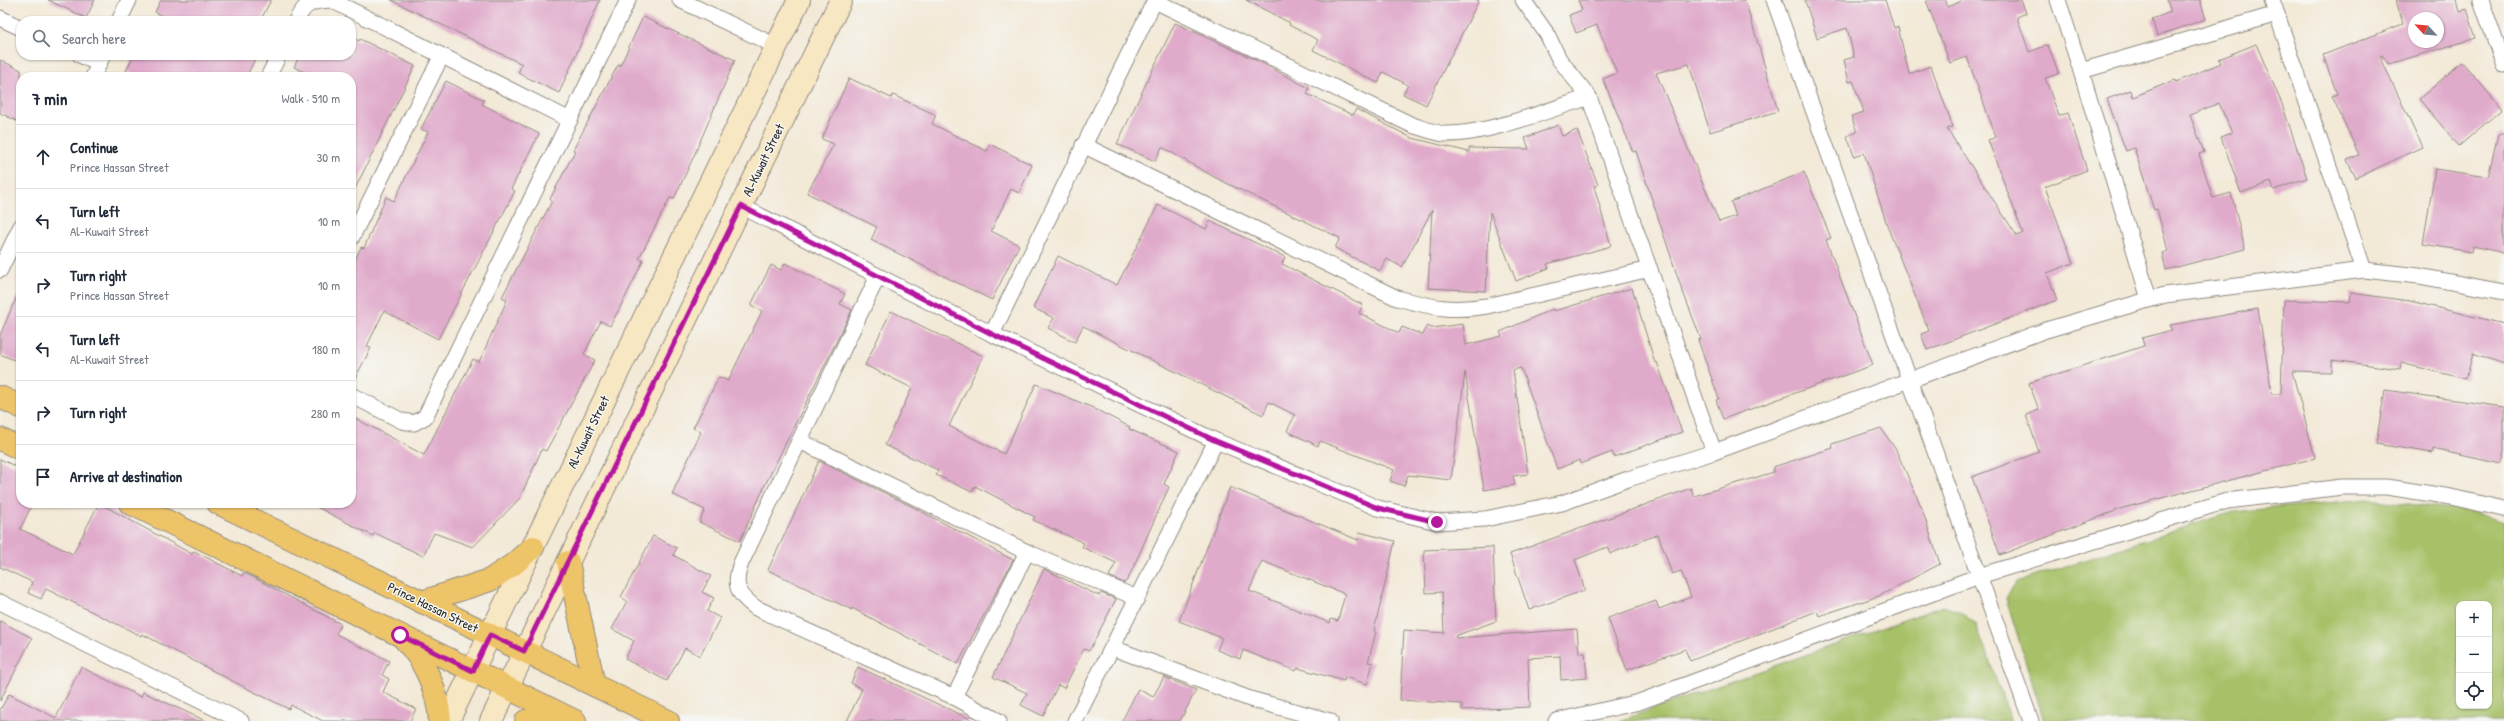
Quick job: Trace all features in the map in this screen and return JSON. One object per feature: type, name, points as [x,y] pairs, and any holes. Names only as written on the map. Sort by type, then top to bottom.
[{"type":"main road","name":"Al-Kuwait Street","points":[[448,721],[799,0]]},
{"type":"main road","name":"Al-Kuwait Street","points":[[490,721],[841,0]]},
{"type":"main road","points":[[0,397],[16,405]]},
{"type":"main road","points":[[0,439],[16,447]]},
{"type":"main road","points":[[140,508],[575,721]]},
{"type":"main road","name":"Prince Hassan Street","points":[[228,508],[668,721]]},
{"type":"main road","points":[[422,602],[490,580],[514,564],[532,547]]},
{"type":"main road","points":[[568,562],[594,685]]},
{"type":"main road","points":[[400,635],[419,654],[436,700],[440,721]]},
{"type":"main road","points":[[526,721],[560,716],[575,721]]},
{"type":"street","points":[[122,16],[130,0]]},
{"type":"street","points":[[298,16],[302,9],[315,0],[331,0],[441,57],[570,120]]},
{"type":"street","points":[[356,398],[402,421],[414,424],[425,417],[628,0]]},
{"type":"street","points":[[680,0],[776,46]]},
{"type":"street","points":[[992,334],[1155,0],[1412,125],[1442,134],[1458,134],[1520,120],[1589,97]]},
{"type":"street","points":[[1523,0],[1548,34],[1559,59],[1589,97],[1714,452]]},
{"type":"street","points":[[1774,0],[2031,721]]},
{"type":"street","points":[[2058,0],[2082,70],[2149,299]]},
{"type":"street","points":[[2272,0],[2364,270]]},
{"type":"street","points":[[2481,0],[2504,65]]},
{"type":"street","points":[[2082,70],[2277,14]]},
{"type":"street","points":[[0,18],[16,26]]},
{"type":"street","points":[[356,229],[441,57]]},
{"type":"street","points":[[89,60],[98,65]]},
{"type":"street","points":[[270,72],[276,60]]},
{"type":"street","points":[[1083,145],[1397,298],[1436,309],[1461,310],[1487,306],[1650,269]]},
{"type":"street","points":[[741,206],[992,334],[1216,441],[1378,508],[1437,522],[1485,520],[1562,503],[1628,479],[1714,452],[2046,330],[2165,295],[2364,270],[2426,277],[2504,292]]},
{"type":"street","points":[[0,270],[16,238]]},
{"type":"street","points":[[878,276],[736,576],[738,589],[744,599],[756,608],[954,697],[999,721]]},
{"type":"street","points":[[800,440],[1027,552],[1137,598]]},
{"type":"street","points":[[1075,721],[1216,441]]},
{"type":"street","points":[[1556,721],[1639,702],[1979,576],[2227,501],[2342,487],[2387,487],[2451,497],[2504,509]]},
{"type":"street","points":[[954,697],[1027,552]]},
{"type":"street","points":[[0,602],[241,721]]},
{"type":"street","points":[[1113,648],[1250,699],[1330,721]]},
{"type":"green space","points":[[2367,499],[2469,511],[2504,522],[2504,721],[2044,721],[2006,598],[2017,582],[2232,512]]},
{"type":"green space","points":[[1943,606],[1960,612],[1976,624],[2011,721],[1619,721]]},
{"type":"building","points":[[48,0],[95,0],[87,16],[82,16]]},
{"type":"building","points":[[161,0],[271,0],[263,16],[163,16],[155,12]]},
{"type":"building","points":[[391,0],[600,0],[559,93],[518,73],[522,64]]},
{"type":"building","points":[[1246,0],[1479,0],[1426,105],[1403,94],[1408,85],[1383,72],[1378,83],[1313,50],[1318,40],[1289,25],[1290,23]]},
{"type":"building","points":[[1578,0],[1745,0],[1778,111],[1710,132],[1689,64],[1656,73],[1719,222],[1736,216],[1731,202],[1804,172],[1831,238],[1826,240],[1873,365],[1723,419],[1716,400],[1719,399],[1698,340],[1701,339],[1680,284],[1636,151],[1633,152],[1603,79],[1617,73],[1597,25],[1576,33],[1569,15],[1582,10]]},
{"type":"building","points":[[1805,0],[1885,0],[1894,28],[1898,27],[1909,74],[1931,66],[1953,127],[1947,129],[2017,236],[2023,233],[1988,140],[1996,137],[1967,57],[1950,63],[1926,0],[1946,0],[1947,7],[1964,0],[2021,0],[2026,13],[2017,17],[2029,52],[2048,45],[2059,74],[2045,78],[2059,116],[2068,113],[2087,170],[2045,187],[2073,263],[2047,273],[2057,300],[1927,350],[1921,334],[1929,331],[1888,228],[1864,153],[1854,156],[1847,136],[1857,132],[1851,116],[1864,112],[1853,81],[1849,82],[1844,60],[1854,57],[1847,28],[1817,38]]},
{"type":"building","points":[[2167,0],[2200,0],[2206,19],[2157,36],[2152,19],[2171,12]]},
{"type":"building","points":[[2396,0],[2456,0],[2459,12],[2467,9],[2476,38],[2444,48],[2444,12],[2408,12],[2408,48],[2443,48],[2389,64],[2382,55],[2380,56],[2422,147],[2356,178],[2347,160],[2359,155],[2332,96],[2337,94],[2323,55],[2403,24]]},
{"type":"building","points":[[643,17],[735,60],[674,199],[670,198],[639,258],[643,261],[625,298],[610,326],[601,321],[584,354],[595,360],[546,451],[542,449],[520,498],[473,547],[434,533],[423,556],[375,533],[373,536],[319,508],[356,508],[356,419],[424,455],[473,359],[479,362],[507,300],[502,297],[552,201],[550,199],[575,151],[573,150],[618,65],[620,66]]},
{"type":"building","points":[[1175,23],[1260,62],[1309,88],[1307,94],[1353,115],[1356,109],[1412,138],[1469,152],[1469,148],[1529,149],[1525,138],[1558,125],[1562,136],[1577,130],[1598,185],[1594,186],[1611,246],[1547,264],[1549,268],[1516,281],[1490,212],[1486,291],[1428,288],[1432,210],[1402,267],[1387,259],[1380,271],[1335,248],[1340,238],[1216,178],[1162,147],[1155,161],[1117,144]]},
{"type":"building","points":[[360,39],[415,66],[356,187],[356,72],[304,72],[294,67],[298,60],[356,60],[356,40],[359,41]]},
{"type":"building","points":[[2256,44],[2282,104],[2307,178],[2274,190],[2271,182],[2241,193],[2221,137],[2232,133],[2219,103],[2190,115],[2204,152],[2199,154],[2213,198],[2231,193],[2245,249],[2166,270],[2162,253],[2168,251],[2157,209],[2154,210],[2134,148],[2126,151],[2107,99],[2131,90],[2133,97],[2175,80],[2176,82],[2221,63],[2219,59]]},
{"type":"building","points":[[0,60],[21,70],[21,72],[16,72],[16,121],[0,113]]},
{"type":"building","points":[[132,60],[254,60],[248,72],[126,71]]},
{"type":"building","points":[[2462,62],[2502,109],[2459,146],[2419,99]]},
{"type":"building","points":[[849,78],[891,98],[893,95],[936,115],[932,124],[987,151],[990,144],[1032,165],[1019,193],[1011,189],[991,231],[1019,245],[992,300],[871,240],[877,227],[807,193],[834,144],[822,139]]},
{"type":"building","points":[[446,81],[484,100],[482,104],[539,134],[511,189],[515,191],[438,339],[384,311],[367,346],[371,348],[356,376],[356,258],[361,247],[364,248],[386,197],[394,201],[428,132],[421,129]]},
{"type":"building","points":[[2498,134],[2504,134],[2504,253],[2473,246],[2472,252],[2423,244],[2435,169],[2488,177]]},
{"type":"building","points":[[1158,205],[1206,229],[1210,221],[1285,257],[1282,264],[1363,305],[1359,313],[1399,333],[1402,327],[1423,335],[1427,326],[1432,328],[1463,324],[1466,345],[1502,336],[1500,332],[1553,309],[1554,311],[1632,288],[1655,363],[1657,362],[1682,432],[1614,457],[1612,452],[1581,464],[1580,460],[1557,469],[1521,368],[1513,370],[1528,474],[1513,476],[1515,485],[1484,490],[1465,372],[1451,480],[1408,475],[1404,486],[1390,481],[1394,470],[1320,441],[1318,446],[1287,431],[1295,415],[1269,402],[1263,415],[1083,326],[1075,342],[1048,328],[1054,318],[1033,308],[1058,256],[1117,285]]},
{"type":"building","points":[[785,263],[845,294],[840,304],[852,310],[765,485],[740,541],[699,522],[705,510],[672,494],[701,432],[693,428],[719,377],[728,381],[762,311],[751,305],[771,265],[781,270]]},
{"type":"building","points":[[2351,293],[2410,301],[2504,324],[2504,364],[2473,353],[2466,379],[2401,363],[2400,369],[2332,360],[2332,372],[2292,371],[2315,458],[2123,508],[2000,555],[1972,477],[2039,452],[2026,415],[2039,410],[2029,383],[2144,346],[2142,338],[2172,330],[2170,325],[2258,309],[2272,394],[2281,394],[2284,300],[2350,302]]},
{"type":"building","points":[[16,298],[16,361],[0,354],[0,335]]},
{"type":"building","points":[[891,311],[983,356],[949,426],[1004,454],[1036,384],[1091,407],[1130,427],[1129,429],[1179,451],[1164,484],[1169,487],[1128,579],[1124,583],[1109,576],[1116,563],[1082,547],[1084,543],[1033,520],[1035,517],[975,486],[972,492],[936,475],[938,470],[885,445],[912,388],[865,365]]},
{"type":"building","points":[[2385,390],[2504,407],[2504,452],[2501,464],[2433,449],[2433,453],[2376,444]]},
{"type":"building","points":[[1881,428],[1896,450],[1921,506],[1940,564],[1879,596],[1819,616],[1817,611],[1690,661],[1685,649],[1627,670],[1608,618],[1656,601],[1659,609],[1691,597],[1681,571],[1672,574],[1658,534],[1610,554],[1607,547],[1575,560],[1585,590],[1529,610],[1510,554],[1691,488],[1694,496],[1774,472],[1773,467],[1833,448],[1832,444]]},
{"type":"building","points":[[0,459],[16,467],[16,508],[30,508],[20,529],[73,554],[96,508],[108,508],[192,554],[194,551],[242,576],[244,573],[341,624],[336,634],[389,661],[382,675],[389,679],[383,692],[416,709],[410,721],[323,721],[291,705],[289,709],[142,634],[141,636],[46,589],[41,599],[28,593],[32,582],[0,567]]},
{"type":"building","points":[[819,461],[917,509],[1013,560],[958,664],[852,608],[852,610],[768,570]]},
{"type":"building","points":[[1230,487],[1358,540],[1359,532],[1395,541],[1374,631],[1376,632],[1368,662],[1373,663],[1367,684],[1345,677],[1344,681],[1298,668],[1296,671],[1243,650],[1240,659],[1217,650],[1222,638],[1179,621]],"holes":[[[1262,561],[1345,594],[1338,621],[1331,619],[1330,623],[1249,591]]]},
{"type":"building","points":[[653,536],[677,548],[673,555],[711,576],[702,592],[714,598],[707,611],[720,618],[700,656],[685,648],[667,681],[625,659],[634,641],[612,629],[627,601],[621,597]]},
{"type":"building","points":[[1493,547],[1496,621],[1455,636],[1456,638],[1577,629],[1579,653],[1585,653],[1587,678],[1561,680],[1560,656],[1528,658],[1530,707],[1462,710],[1462,704],[1400,700],[1404,630],[1444,633],[1442,592],[1426,593],[1424,550]]},
{"type":"building","points":[[1044,569],[1099,596],[1101,593],[1116,599],[1089,651],[1084,649],[1064,688],[1058,685],[1043,716],[1021,705],[1027,693],[993,677]]},
{"type":"building","points":[[0,621],[32,638],[0,701]]},
{"type":"building","points":[[81,667],[141,697],[143,692],[206,721],[0,721],[0,710],[9,694],[56,718]]},
{"type":"building","points":[[858,667],[974,721],[847,721],[862,689],[851,683]]},
{"type":"building","points":[[1164,677],[1196,690],[1180,721],[1122,721],[1138,689],[1153,697]]},
{"type":"route","points":[[400,635],[473,671],[490,635],[524,651],[741,206],[992,334],[1216,441],[1378,508],[1437,522]]}]
